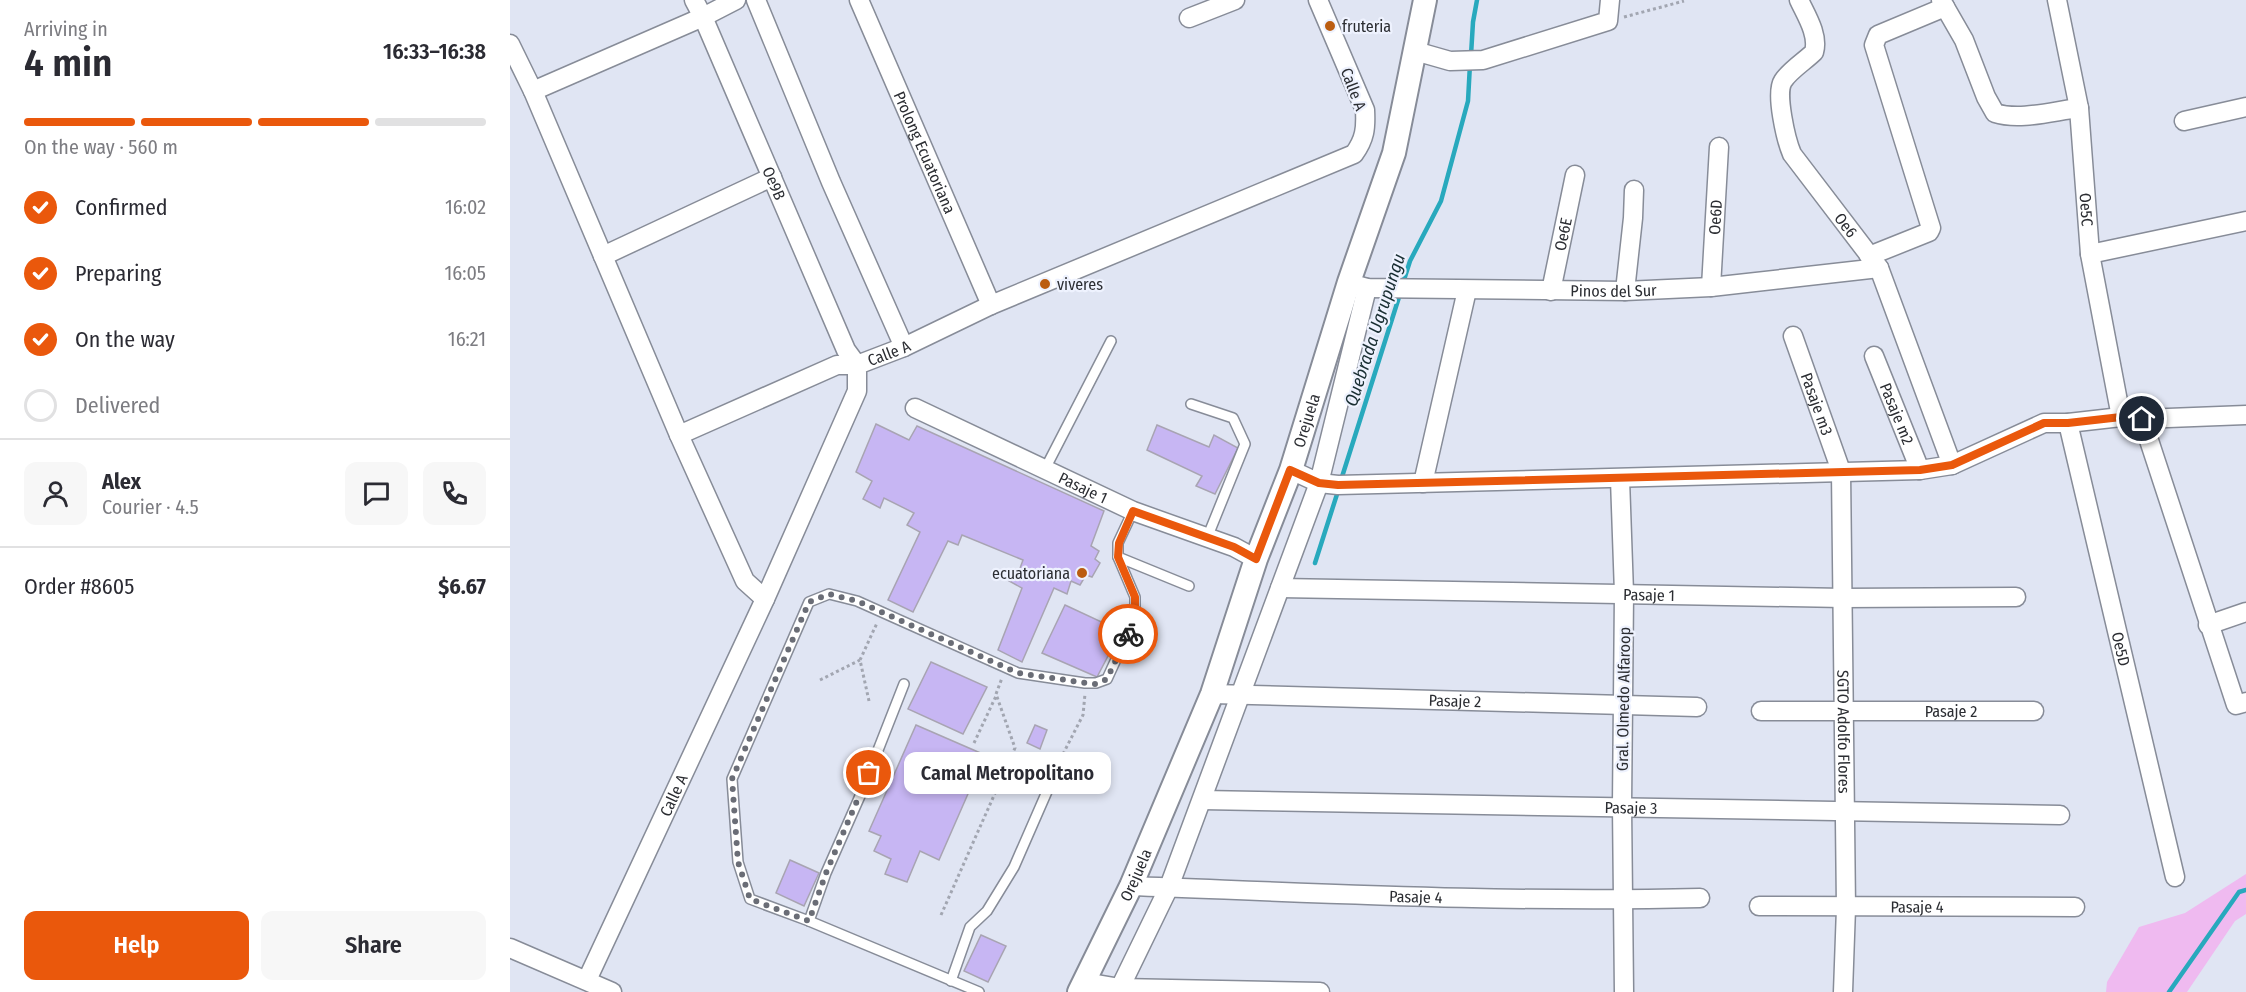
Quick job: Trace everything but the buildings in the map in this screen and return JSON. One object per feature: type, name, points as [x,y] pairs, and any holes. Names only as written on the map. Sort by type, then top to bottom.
[{"type":"street","name":"Oe9B","points":[[694,0],[846,350],[857,365]]},
{"type":"street","points":[[532,91],[703,17],[736,0]]},
{"type":"street","points":[[756,0],[831,182],[904,347]]},
{"type":"street","name":"Prolong Ecuatoriana","points":[[859,0],[991,305]]},
{"type":"street","points":[[1189,18],[1235,0]]},
{"type":"street","name":"Calle A","points":[[587,980],[765,599],[857,391],[857,365],[904,347],[991,305],[1354,154],[1366,130],[1365,110],[1318,0]]},
{"type":"street","name":"Orejuela","points":[[1082,987],[1131,886],[1212,694],[1256,559],[1358,285],[1394,153],[1425,0]]},
{"type":"street","points":[[1415,51],[1450,61],[1483,60],[1608,21],[1610,0]]},
{"type":"street","name":"Oe6","points":[[1799,0],[1816,38],[1816,46],[1814,52],[1784,79],[1781,86],[1780,96],[1788,143],[1792,154],[1874,262],[1952,465]]},
{"type":"street","name":"Oe5C","points":[[2057,0],[2079,108],[2090,254],[2121,417]]},
{"type":"street","points":[[1943,3],[1964,40],[1986,97],[1995,113],[2004,116],[2079,108]]},
{"type":"street","name":"Pinos del Sur","points":[[1358,285],[1467,290],[1624,291],[1711,287],[1874,262],[1929,232],[1931,228],[1874,45],[1875,40],[1878,35],[1943,3]]},
{"type":"street","points":[[510,44],[679,435],[745,581],[765,599]]},
{"type":"street","points":[[2184,121],[2246,107]]},
{"type":"street","name":"Oe6D","points":[[1711,287],[1719,147]]},
{"type":"street","name":"Oe6E","points":[[1551,291],[1575,175]]},
{"type":"street","points":[[603,256],[772,177]]},
{"type":"street","points":[[1624,291],[1634,190]]},
{"type":"street","points":[[2090,254],[2246,221]]},
{"type":"street","points":[[1119,990],[1169,887],[1319,483],[1358,285]]},
{"type":"street","points":[[1423,483],[1467,290]]},
{"type":"street","name":"Pasaje m3","points":[[1793,336],[1841,471]]},
{"type":"street","name":"Pasaje m2","points":[[1874,356],[1920,470]]},
{"type":"street","points":[[679,435],[837,365],[857,365]]},
{"type":"street","name":"Pasaje 1","points":[[915,408],[1133,511],[1234,547],[1256,559]]},
{"type":"street","points":[[1290,470],[1319,483],[1338,485],[1920,470],[1952,465],[2038,424],[2121,417],[2142,419],[2246,415]]},
{"type":"street","points":[[2142,419],[2208,624],[2241,703]]},
{"type":"street","name":"Oe5D","points":[[2068,423],[2175,877]]},
{"type":"street","name":"SGTO Adolfo Flores","points":[[1841,471],[1846,908],[1843,992]]},
{"type":"street","name":"Gral. Olmedo Alfaroop","points":[[1620,479],[1624,593],[1622,806],[1624,992]]},
{"type":"street","name":"Pasaje 1","points":[[1281,588],[1844,598],[2016,597]]},
{"type":"street","points":[[2208,624],[2246,612]]},
{"type":"street","name":"Pasaje 2","points":[[1212,694],[1697,706]]},
{"type":"street","name":"Pasaje 2","points":[[1761,711],[2034,711]]},
{"type":"street","name":"Pasaje 3","points":[[1202,800],[2060,814]]},
{"type":"street","name":"Pasaje 4","points":[[1131,886],[1623,900],[1700,898]]},
{"type":"street","name":"Pasaje 4","points":[[1759,906],[2075,907]]},
{"type":"street","points":[[510,948],[612,992]]},
{"type":"street","points":[[1082,987],[1119,990],[1320,992]]},
{"type":"lane","points":[[1045,469],[1111,340]]},
{"type":"lane","points":[[1191,404],[1233,418],[1245,444],[1207,538]]},
{"type":"lane","points":[[979,992],[809,921],[750,899],[738,862],[732,779],[809,602],[829,594],[857,601],[1018,673],[1096,684],[1107,679],[1135,618],[1135,597],[1118,557],[1119,543],[1133,511]]},
{"type":"lane","points":[[1118,557],[1189,586]]},
{"type":"lane","points":[[809,921],[826,873],[860,796],[904,684]]},
{"type":"lane","points":[[951,981],[970,927],[987,911],[1014,867],[1059,764]]},
{"type":"path","points":[[1608,21],[1684,1]]},
{"type":"path","points":[[869,701],[860,660],[881,613]]},
{"type":"path","points":[[820,680],[860,660]]},
{"type":"path","points":[[974,743],[1006,668]]},
{"type":"path","points":[[1059,764],[1083,715],[1086,683]]},
{"type":"path","points":[[941,915],[1015,748],[996,694]]},
{"type":"shaded area","points":[[2246,874],[2246,914],[2235,921],[2187,992],[2106,992],[2107,982],[2139,927],[2185,913]]},
{"type":"waterway","name":"Quebrada Ugrupungu","points":[[1471,55],[1477,0]]},
{"type":"waterway","name":"Quebrada Ugrupungu","points":[[1403,283],[1410,261],[1441,201],[1468,101],[1470,64]]},
{"type":"waterway","name":"Quebrada Ugrupungu","points":[[1341,480],[1400,294]]},
{"type":"waterway","name":"Quebrada Ugrupungu","points":[[1315,563],[1339,488]]},
{"type":"waterway","points":[[2169,992],[2239,892],[2246,890]]},
{"type":"way so far","points":[[869,773],[826,873],[809,921],[750,899],[738,862],[732,779],[809,602],[829,594],[857,601],[1018,673],[1086,683],[1096,684],[1107,679],[1128,634]]},
{"type":"place","name":"fruteria","points":[[1330,26]]},
{"type":"place","name":"viveres","points":[[1045,284]]},
{"type":"place","name":"ecuatoriana","points":[[1082,573]]},
{"type":"place","name":"Camal Metropolitano","points":[[869,773]]},
{"type":"route","points":[[1128,634],[1135,618],[1135,597],[1118,557],[1119,543],[1133,511],[1234,547],[1256,559],[1290,470],[1319,483],[1338,485],[1920,470],[1952,465],[2038,424],[2121,417],[2142,419]]}]
